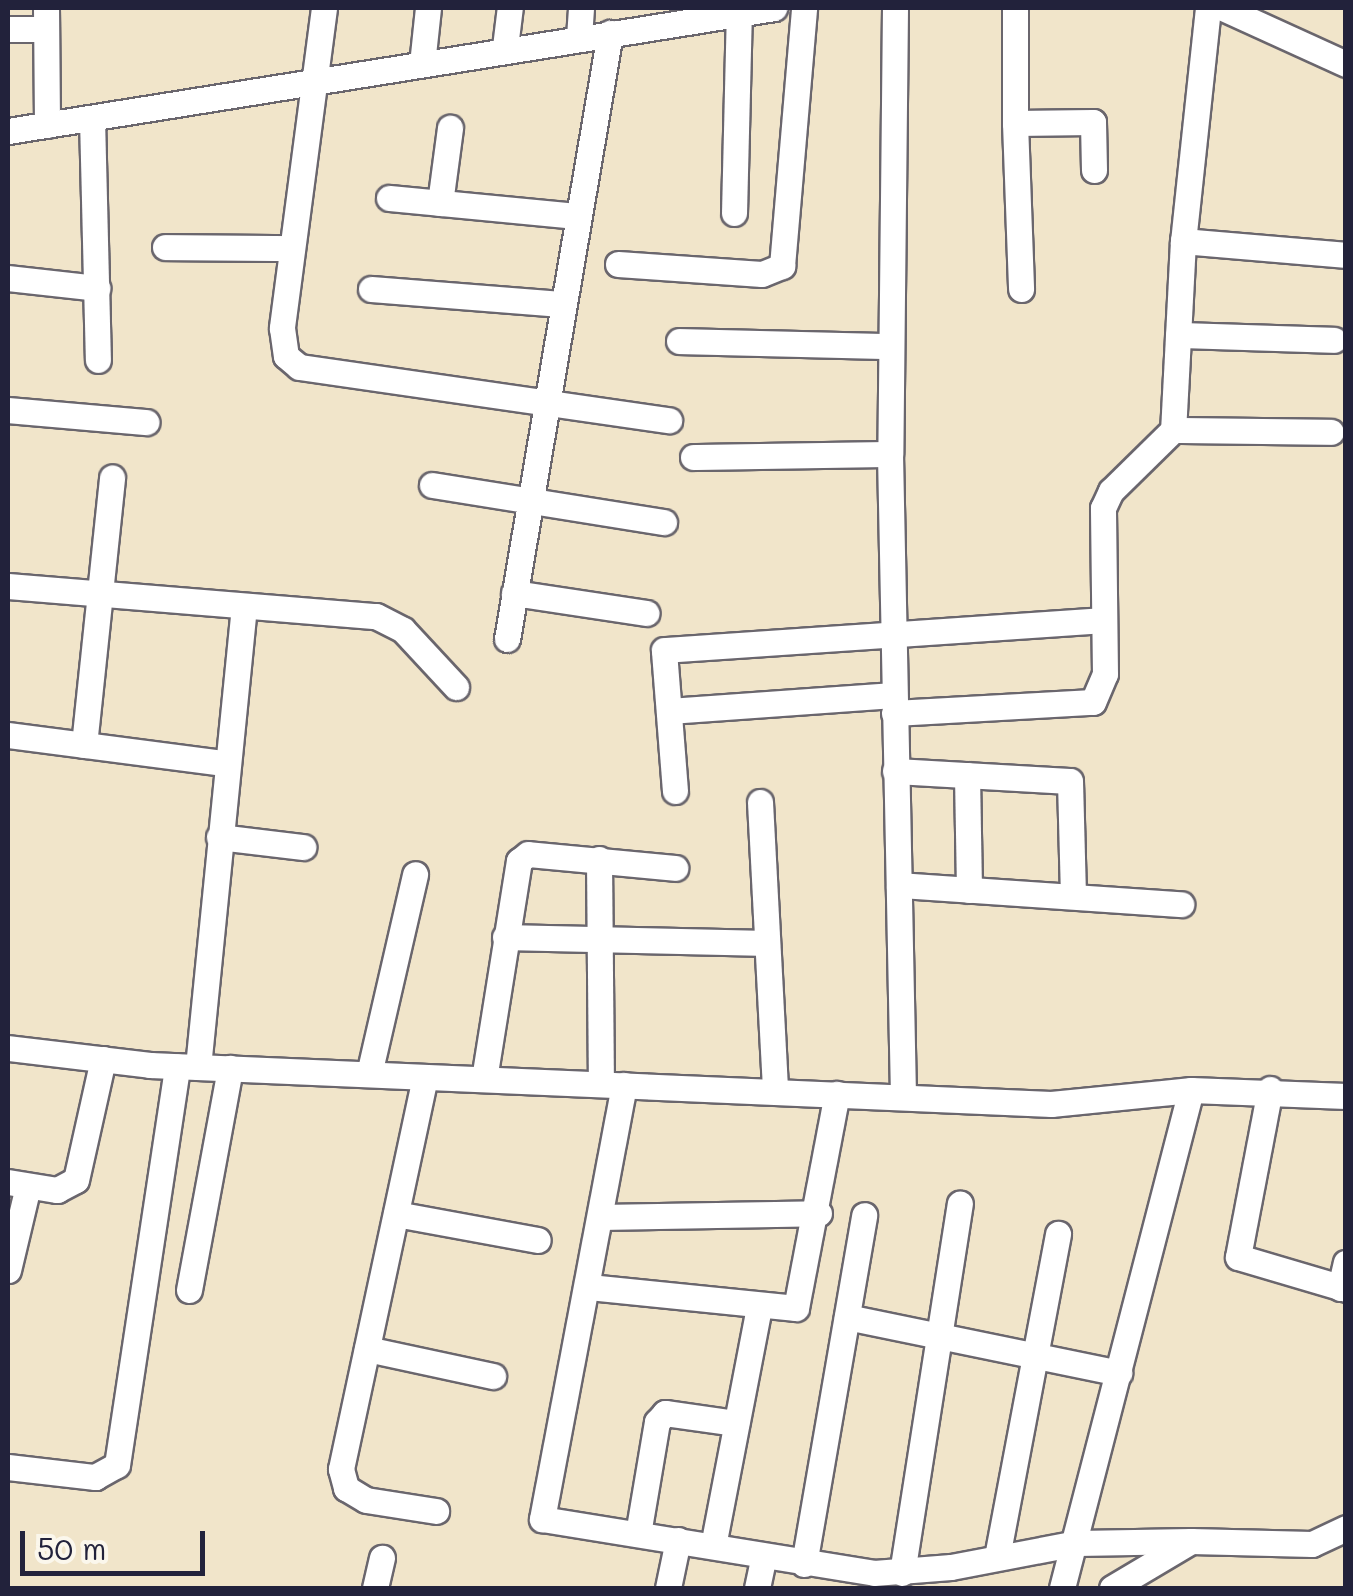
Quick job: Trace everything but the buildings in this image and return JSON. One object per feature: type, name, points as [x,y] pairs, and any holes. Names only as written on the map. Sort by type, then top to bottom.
[{"type":"street","points":[[324,8],[280,346],[299,367],[669,420]]},
{"type":"street","points":[[422,64],[428,8]]},
{"type":"street","points":[[505,47],[510,8]]},
{"type":"street","points":[[579,37],[581,8]]},
{"type":"street","points":[[618,264],[762,274],[782,266],[804,8]]},
{"type":"street","points":[[894,8],[890,454],[903,1097]]},
{"type":"street","points":[[1015,8],[1021,289]]},
{"type":"street","points":[[669,710],[1094,702],[1105,674],[1104,508],[1110,492],[1174,430],[1183,241],[1208,8]]},
{"type":"street","points":[[8,131],[756,9],[734,213]]},
{"type":"street","points":[[1236,10],[1346,64]]},
{"type":"street","points":[[8,28],[46,18],[46,126]]},
{"type":"street","points":[[507,639],[543,402],[610,33]]},
{"type":"street","points":[[92,118],[98,360]]},
{"type":"street","points":[[1015,123],[1092,122],[1094,170]]},
{"type":"street","points":[[440,203],[450,128]]},
{"type":"street","points":[[388,198],[577,216]]},
{"type":"street","points":[[1183,241],[1346,255]]},
{"type":"street","points":[[164,247],[292,248]]},
{"type":"street","points":[[8,278],[97,288]]},
{"type":"street","points":[[371,289],[561,304]]},
{"type":"street","points":[[1178,335],[1334,340]]},
{"type":"street","points":[[679,341],[891,346]]},
{"type":"street","points":[[8,410],[146,422]]},
{"type":"street","points":[[1174,430],[1332,432]]},
{"type":"street","points":[[693,457],[890,454]]},
{"type":"street","points":[[84,745],[112,478]]},
{"type":"street","points":[[432,485],[664,522]]},
{"type":"street","points":[[8,586],[376,616],[403,630],[456,687]]},
{"type":"street","points":[[514,593],[647,613]]},
{"type":"street","points":[[8,1468],[95,1478],[117,1465],[188,1066],[244,608]]},
{"type":"street","points":[[675,790],[664,650],[1103,620]]},
{"type":"street","points":[[8,735],[225,764]]},
{"type":"street","points":[[895,770],[1070,781],[1073,896]]},
{"type":"street","points":[[967,775],[970,890]]},
{"type":"street","points":[[760,802],[775,1092]]},
{"type":"street","points":[[219,837],[303,847]]},
{"type":"street","points":[[484,1079],[519,862],[528,854],[675,868]]},
{"type":"street","points":[[599,859],[596,940],[612,1085],[600,1217],[589,1287],[542,1519],[890,1578],[1077,1543],[1312,1544],[1346,1528]]},
{"type":"street","points":[[369,1074],[415,874]]},
{"type":"street","points":[[898,884],[1181,904]]},
{"type":"street","points":[[505,936],[767,943]]},
{"type":"street","points":[[8,1048],[188,1066],[1051,1104],[1191,1090],[1270,1089],[1346,1096]]},
{"type":"street","points":[[8,1270],[18,1184],[68,1189],[76,1180],[102,1059]]},
{"type":"street","points":[[189,1290],[230,1068]]},
{"type":"street","points":[[425,1076],[341,1469],[346,1488],[392,1507],[436,1511]]},
{"type":"street","points":[[1270,1089],[1238,1257],[1344,1280]]},
{"type":"street","points":[[1062,1588],[1077,1543],[1191,1090]]},
{"type":"street","points":[[589,1287],[759,1308],[796,1308],[819,1212],[837,1094]]},
{"type":"street","points":[[890,1578],[939,1336],[960,1204]]},
{"type":"street","points":[[600,1217],[819,1212]]},
{"type":"street","points":[[396,1214],[538,1240]]},
{"type":"street","points":[[804,1564],[864,1215]]},
{"type":"street","points":[[996,1557],[1058,1234]]},
{"type":"street","points":[[713,1546],[759,1308]]},
{"type":"street","points":[[846,1317],[1120,1373]]},
{"type":"street","points":[[368,1349],[493,1376]]},
{"type":"street","points":[[638,1534],[657,1422],[664,1413],[736,1423]]},
{"type":"street","points":[[668,1588],[678,1540]]},
{"type":"street","points":[[1112,1588],[1190,1542]]},
{"type":"street","points":[[757,1588],[764,1556]]},
{"type":"street","points":[[375,1588],[382,1558]]}]
